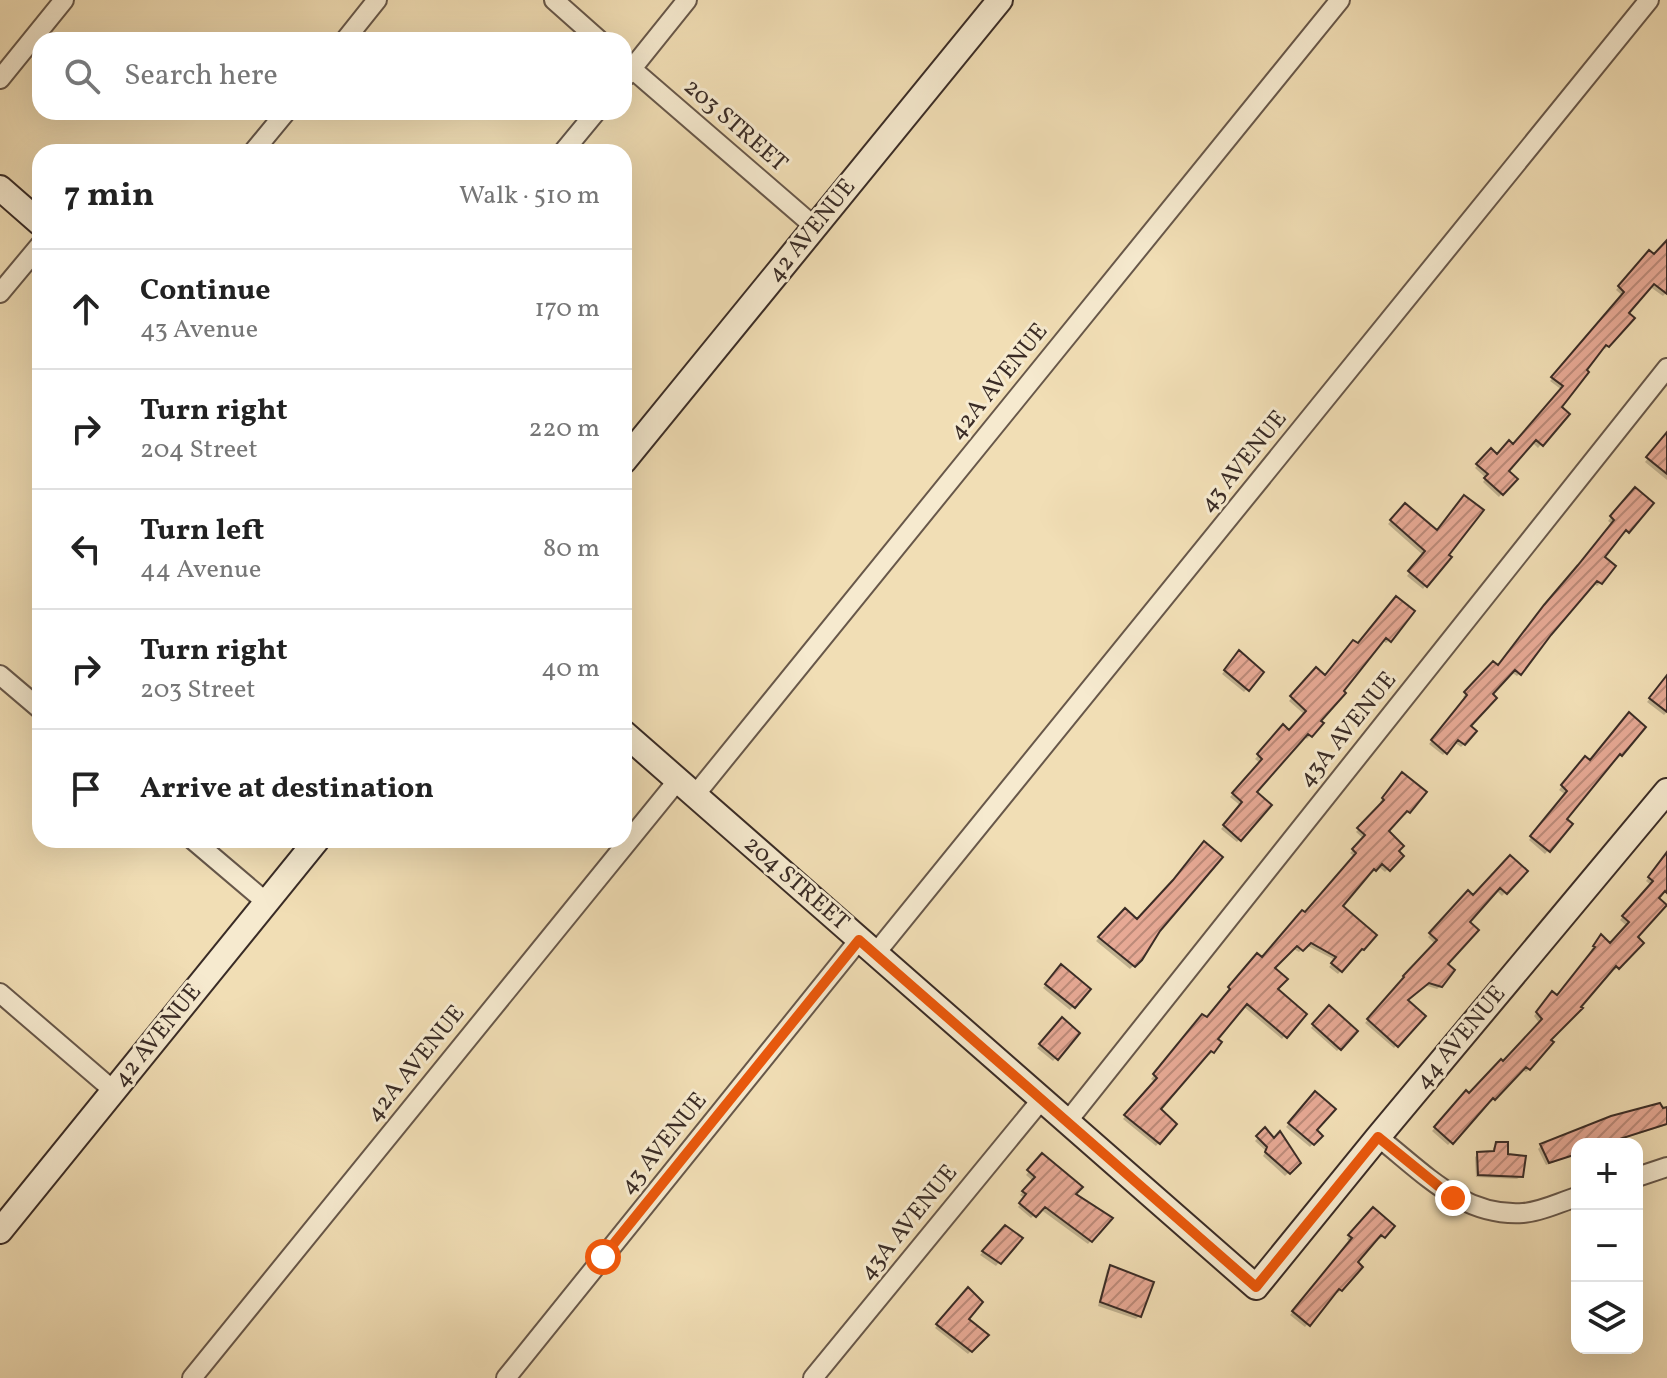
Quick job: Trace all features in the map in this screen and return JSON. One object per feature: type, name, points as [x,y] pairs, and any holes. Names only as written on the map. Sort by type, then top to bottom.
[{"type":"street","points":[[38,32],[64,0]]},
{"type":"street","points":[[351,32],[377,0]]},
{"type":"street","points":[[554,0],[590,32]]},
{"type":"street","points":[[632,63],[687,0]]},
{"type":"street","name":"42 AVENUE","points":[[632,451],[1000,0]]},
{"type":"street","name":"42A AVENUE","points":[[192,1378],[1340,0]]},
{"type":"street","name":"43 AVENUE","points":[[506,1378],[867,947],[1649,0]]},
{"type":"street","points":[[0,79],[32,40]]},
{"type":"street","name":"203 STREET","points":[[632,73],[815,227]]},
{"type":"street","points":[[260,144],[279,120]]},
{"type":"street","points":[[570,144],[589,120]]},
{"type":"street","points":[[0,188],[32,216]]},
{"type":"street","points":[[0,293],[32,255]]},
{"type":"street","name":"43A AVENUE","points":[[1067,1122],[1667,368]]},
{"type":"street","points":[[0,675],[32,702]]},
{"type":"street","name":"204 STREET","points":[[632,740],[1256,1287]]},
{"type":"street","name":"44 AVENUE","points":[[1256,1287],[1667,791]]},
{"type":"street","points":[[202,848],[266,902]]},
{"type":"street","name":"42 AVENUE","points":[[0,1231],[310,848]]},
{"type":"street","points":[[0,993],[114,1091]]},
{"type":"street","name":"43A AVENUE","points":[[813,1378],[1042,1099]]},
{"type":"street","points":[[1378,1137],[1453,1198],[1495,1213],[1527,1213],[1571,1199]]},
{"type":"street","points":[[1643,1175],[1667,1167]]},
{"type":"building","points":[[1667,240],[1667,294],[1654,284],[1629,313],[1635,318],[1609,347],[1606,345],[1562,407],[1570,414],[1543,446],[1536,440],[1509,471],[1518,479],[1503,495],[1484,478],[1488,474],[1476,464],[1491,448],[1497,454],[1509,440],[1513,444],[1563,386],[1551,377],[1624,292],[1618,286],[1649,250],[1654,254]]},
{"type":"building","points":[[1667,432],[1667,474],[1646,457]]},
{"type":"building","points":[[1635,487],[1654,503],[1629,533],[1626,530],[1605,557],[1616,566],[1602,584],[1597,581],[1521,675],[1515,670],[1493,694],[1497,698],[1471,726],[1477,731],[1465,745],[1458,740],[1447,754],[1431,740],[1467,695],[1464,692],[1493,661],[1498,665],[1614,520],[1610,516]]},
{"type":"building","points":[[1464,495],[1484,510],[1427,587],[1408,571],[1425,551],[1390,520],[1405,503],[1437,530]]},
{"type":"building","points":[[1396,596],[1415,611],[1391,642],[1386,638],[1312,737],[1308,734],[1257,792],[1272,805],[1241,841],[1223,825],[1242,802],[1232,793],[1262,759],[1257,754],[1283,724],[1289,730],[1306,711],[1290,696],[1316,667],[1325,675],[1353,640],[1358,643]]},
{"type":"building","points":[[1239,650],[1264,672],[1249,691],[1224,670]]},
{"type":"building","points":[[1667,675],[1667,712],[1649,698]]},
{"type":"building","points":[[1629,712],[1646,727],[1567,819],[1573,824],[1550,852],[1530,836],[1567,791],[1561,785],[1585,756],[1590,760]]},
{"type":"building","points":[[1402,772],[1427,792],[1410,813],[1407,811],[1389,831],[1404,846],[1399,851],[1404,856],[1390,871],[1382,864],[1376,871],[1374,869],[1343,906],[1377,935],[1342,972],[1331,963],[1336,957],[1311,943],[1303,951],[1297,946],[1275,968],[1288,979],[1278,989],[1307,1014],[1287,1038],[1247,1004],[1218,1039],[1222,1042],[1214,1053],[1211,1051],[1161,1109],[1177,1124],[1160,1144],[1124,1115],[1157,1078],[1153,1074],[1202,1014],[1207,1017],[1257,953],[1262,957],[1356,853],[1352,849],[1365,835],[1357,828],[1384,800],[1382,798]]},
{"type":"building","points":[[1204,841],[1223,857],[1160,931],[1135,967],[1098,937],[1125,908],[1137,919]]},
{"type":"building","points":[[1667,852],[1667,893],[1665,891],[1659,898],[1667,905],[1638,937],[1644,943],[1619,969],[1616,966],[1583,1008],[1551,1040],[1554,1042],[1530,1070],[1526,1067],[1495,1100],[1493,1098],[1453,1144],[1434,1127],[1466,1090],[1469,1093],[1542,1019],[1536,1012],[1552,991],[1557,995],[1595,947],[1601,934],[1610,943],[1629,922],[1622,916],[1653,881],[1648,877]]},
{"type":"building","points":[[1510,855],[1528,871],[1507,894],[1500,888],[1470,922],[1479,930],[1448,964],[1455,970],[1442,987],[1429,983],[1408,1000],[1426,1016],[1398,1047],[1367,1019],[1437,940],[1429,933],[1468,890],[1473,895]]},
{"type":"building","points":[[1061,964],[1091,989],[1075,1008],[1045,984]]},
{"type":"building","points":[[1329,1005],[1358,1031],[1341,1050],[1312,1024]]},
{"type":"building","points":[[1062,1017],[1080,1033],[1058,1060],[1039,1044]]},
{"type":"building","points":[[1315,1091],[1336,1109],[1317,1130],[1323,1136],[1314,1145],[1288,1123]]},
{"type":"building","points":[[1660,1103],[1663,1108],[1667,1107],[1667,1124],[1623,1138],[1571,1138],[1571,1156],[1549,1163],[1540,1144],[1611,1116]]},
{"type":"building","points":[[1265,1127],[1274,1138],[1280,1131],[1301,1163],[1290,1174],[1265,1152],[1267,1147],[1256,1136]]},
{"type":"building","points":[[1496,1142],[1508,1142],[1508,1154],[1526,1156],[1523,1177],[1478,1175],[1477,1152],[1494,1151]]},
{"type":"building","points":[[1042,1153],[1083,1187],[1076,1194],[1113,1218],[1092,1242],[1045,1207],[1036,1217],[1019,1203],[1026,1194],[1022,1191],[1035,1177],[1027,1170]]},
{"type":"building","points":[[1373,1207],[1395,1226],[1385,1238],[1381,1235],[1358,1262],[1363,1267],[1342,1291],[1339,1289],[1310,1326],[1292,1311],[1352,1238],[1348,1235]]},
{"type":"building","points":[[1005,1225],[1023,1238],[1001,1264],[982,1251]]},
{"type":"building","points":[[1110,1265],[1154,1282],[1141,1317],[1100,1302]]},
{"type":"building","points":[[968,1287],[983,1302],[969,1319],[989,1335],[972,1352],[936,1324]]},
{"type":"route","points":[[603,1257],[859,940],[1256,1287],[1378,1137],[1453,1198]]}]
